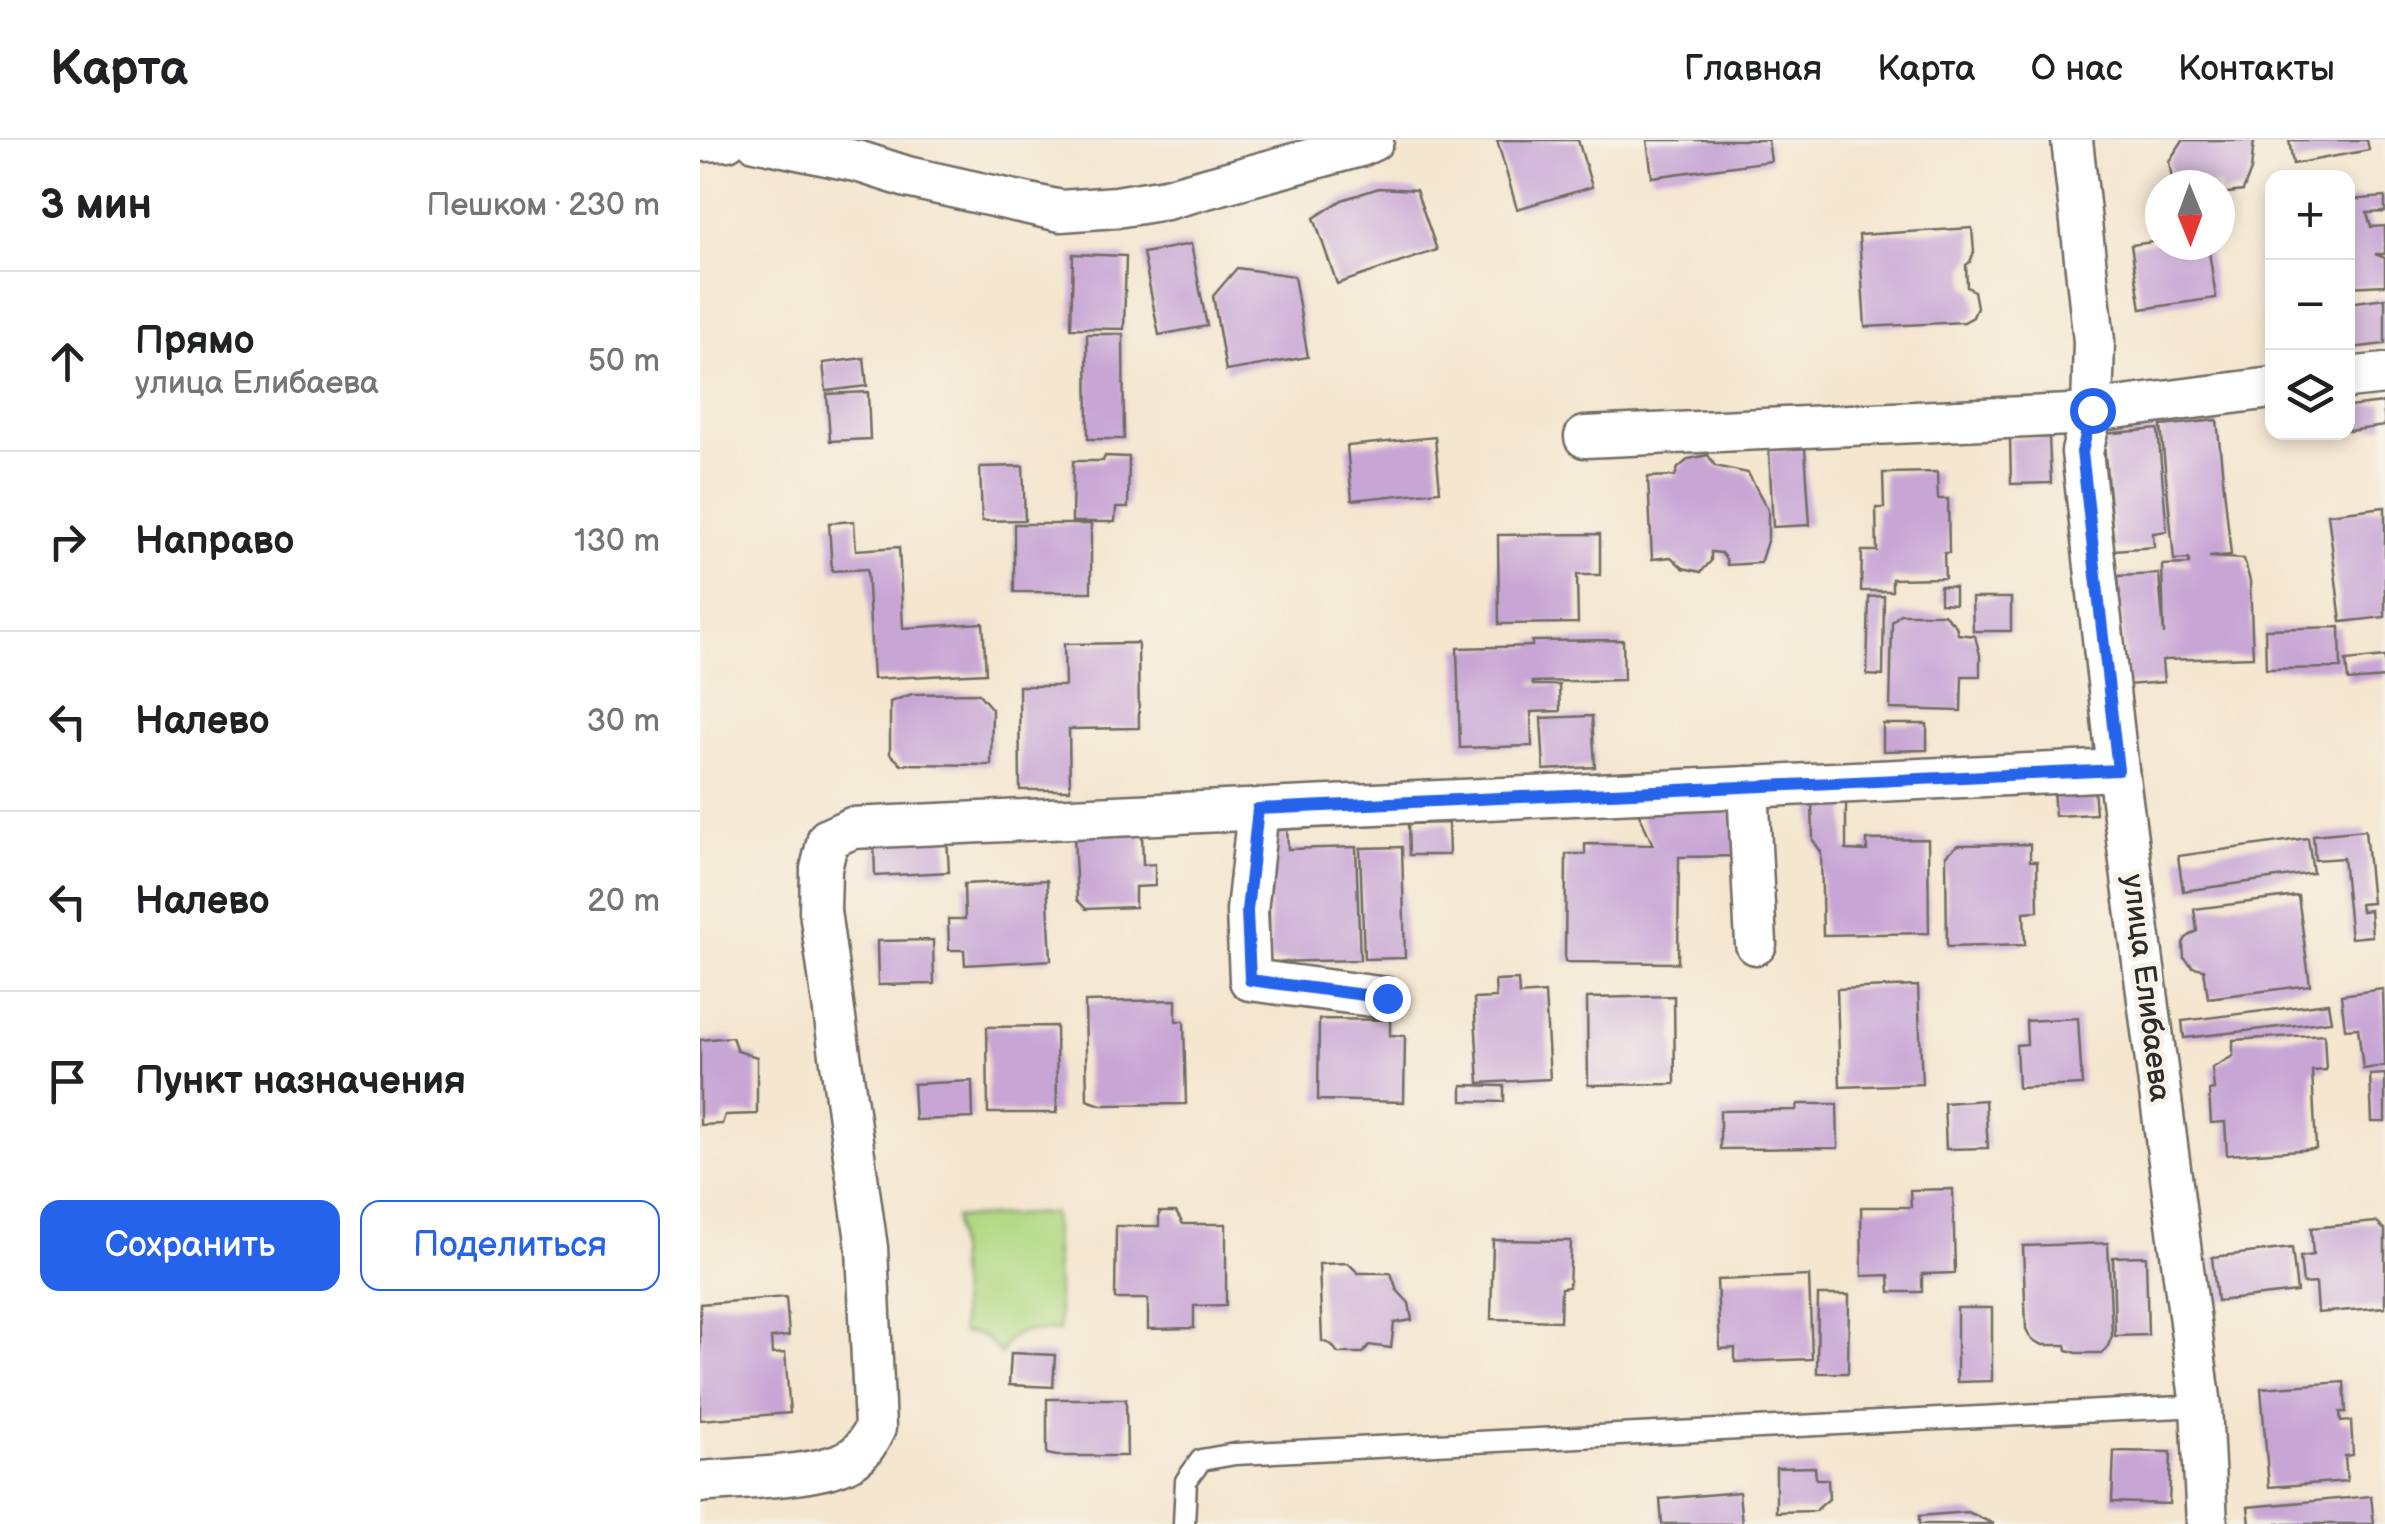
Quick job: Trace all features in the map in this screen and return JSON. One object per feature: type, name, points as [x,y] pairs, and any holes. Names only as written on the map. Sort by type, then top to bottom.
[{"type":"street","points":[[700,141],[727,140]]},
{"type":"street","points":[[755,140],[1061,210],[1166,199],[1373,140]]},
{"type":"street","name":"улица Елибаева","points":[[2072,140],[2094,341],[2089,425],[2118,770],[2201,1406],[2207,1524]]},
{"type":"street","points":[[2355,377],[2385,374]]},
{"type":"street","points":[[1585,437],[2089,425],[2265,389]]},
{"type":"street","points":[[700,1482],[814,1472],[851,1459],[867,1445],[875,1428],[868,1248],[820,911],[821,869],[828,839],[852,828],[2118,770]]},
{"type":"street","points":[[1748,786],[1756,944]]},
{"type":"street","points":[[1258,809],[1247,911],[1250,980],[1387,998]]},
{"type":"lane","points":[[1184,1524],[1186,1480],[1202,1460],[1234,1454],[2201,1406]]},
{"type":"green space","points":[[1053,1213],[1059,1331],[1016,1334],[1001,1355],[984,1338],[962,1333],[955,1218]]},
{"type":"building","points":[[1497,140],[1578,140],[1592,187],[1517,209]]},
{"type":"building","points":[[1647,140],[1768,140],[1771,161],[1652,177]]},
{"type":"building","points":[[2183,140],[2254,140],[2251,170],[2243,191],[2235,192],[2235,170],[2170,170],[2169,161]]},
{"type":"building","points":[[2289,140],[2367,140],[2369,150],[2293,164]]},
{"type":"building","points":[[1379,188],[1416,190],[1437,250],[1337,284],[1314,218],[1342,200]]},
{"type":"building","points":[[2385,197],[2385,212],[2367,213],[2371,227],[2385,226],[2385,254],[2375,254],[2385,258],[2385,285],[2355,287],[2355,199]]},
{"type":"building","points":[[1972,228],[1974,252],[1966,265],[1967,287],[1974,291],[1977,307],[1973,317],[1964,322],[1865,327],[1859,235]]},
{"type":"building","points":[[2145,243],[2145,260],[2210,260],[2216,298],[2141,309],[2131,245]]},
{"type":"building","points":[[1191,244],[1207,326],[1159,335],[1143,253]]},
{"type":"building","points":[[1073,254],[1126,256],[1124,329],[1071,328]]},
{"type":"building","points":[[1237,268],[1294,276],[1308,357],[1226,371],[1213,296]]},
{"type":"building","points":[[2385,298],[2385,344],[2355,348],[2355,302]]},
{"type":"building","points":[[1087,334],[1123,334],[1124,439],[1088,439]]},
{"type":"building","points":[[864,358],[867,386],[826,391],[823,363]]},
{"type":"building","points":[[868,392],[870,439],[830,441],[827,394]]},
{"type":"building","points":[[2383,403],[2385,426],[2355,430],[2355,406]]},
{"type":"building","points":[[2217,420],[2231,555],[2209,557],[2244,559],[2250,581],[2253,657],[2164,660],[2164,682],[2127,685],[2118,576],[2159,574],[2164,635],[2162,565],[2189,564],[2189,559],[2174,560],[2161,426]]},
{"type":"building","points":[[2158,429],[2167,531],[2153,533],[2154,547],[2114,550],[2103,434]]},
{"type":"building","points":[[1435,437],[1440,491],[1352,500],[1347,446]]},
{"type":"building","points":[[2049,437],[2051,483],[2011,484],[2010,438]]},
{"type":"building","points":[[1805,448],[1810,525],[1773,527],[1769,450]]},
{"type":"building","points":[[1708,455],[1715,466],[1748,473],[1768,510],[1768,538],[1760,563],[1727,565],[1721,553],[1711,552],[1711,561],[1701,572],[1683,568],[1671,557],[1652,559],[1648,477],[1675,476],[1689,459]]},
{"type":"building","points":[[1105,456],[1129,457],[1128,508],[1116,508],[1115,522],[1072,522],[1073,461],[1103,461]]},
{"type":"building","points":[[1023,466],[1025,520],[982,521],[980,467]]},
{"type":"building","points":[[1937,472],[1938,499],[1948,499],[1949,553],[1944,553],[1945,578],[1892,579],[1892,591],[1861,591],[1862,551],[1877,551],[1876,508],[1884,508],[1883,473]]},
{"type":"building","points":[[2385,507],[2385,617],[2341,622],[2328,514]]},
{"type":"building","points":[[854,521],[856,550],[899,547],[903,628],[983,623],[986,673],[873,679],[867,569],[832,571],[829,523]]},
{"type":"building","points":[[1014,524],[1091,524],[1091,592],[1014,592]]},
{"type":"building","points":[[1600,534],[1600,575],[1577,575],[1578,623],[1499,624],[1498,535]]},
{"type":"building","points":[[1940,586],[1955,587],[1955,604],[1940,603]]},
{"type":"building","points":[[1884,596],[1883,676],[1867,675],[1869,597]]},
{"type":"building","points":[[1972,598],[2011,598],[2011,631],[1973,631]]},
{"type":"building","points":[[1900,614],[1944,614],[1958,634],[1975,636],[1980,676],[1962,676],[1961,711],[1890,709],[1892,622]]},
{"type":"building","points":[[2340,627],[2341,668],[2266,669],[2265,629]]},
{"type":"building","points":[[1623,640],[1624,680],[1532,682],[1559,685],[1560,711],[1531,712],[1532,746],[1460,748],[1457,648],[1532,646],[1532,641]]},
{"type":"building","points":[[1138,643],[1139,728],[1069,729],[1070,790],[1020,790],[1019,686],[1065,686],[1064,644]]},
{"type":"building","points":[[2385,657],[2385,678],[2348,681],[2346,661]]},
{"type":"building","points":[[978,693],[992,709],[991,765],[901,764],[890,754],[890,702],[912,694]]},
{"type":"building","points":[[1592,716],[1595,767],[1544,770],[1541,718]]},
{"type":"building","points":[[1883,724],[1927,724],[1927,750],[1883,751]]},
{"type":"building","points":[[2094,786],[2096,814],[2055,816],[2053,789]]},
{"type":"building","points":[[1812,802],[1846,802],[1846,850],[1867,851],[1867,840],[1928,839],[1929,933],[1823,935],[1821,852],[1813,840]]},
{"type":"building","points":[[1736,803],[1738,856],[1679,857],[1678,963],[1565,962],[1566,854],[1585,854],[1585,844],[1653,845],[1635,805]]},
{"type":"building","points":[[1448,823],[1449,855],[1409,855],[1408,824]]},
{"type":"building","points":[[1287,827],[1288,849],[1356,847],[1360,960],[1270,962],[1267,828]]},
{"type":"building","points":[[2365,830],[2372,903],[2360,904],[2361,911],[2370,910],[2372,936],[2351,938],[2343,858],[2315,860],[2313,835]]},
{"type":"building","points":[[1142,832],[1143,865],[1155,864],[1155,886],[1135,887],[1135,907],[1086,909],[1077,900],[1074,834]]},
{"type":"building","points":[[947,837],[949,872],[875,876],[874,841]]},
{"type":"building","points":[[2308,838],[2313,873],[2183,891],[2178,856]]},
{"type":"building","points":[[2030,844],[2030,861],[2037,861],[2038,911],[2024,912],[2025,945],[1947,947],[1946,855],[1958,845]]},
{"type":"building","points":[[1402,847],[1405,958],[1364,959],[1360,848]]},
{"type":"building","points":[[1047,880],[1051,960],[965,965],[964,950],[949,950],[948,919],[965,919],[964,884]]},
{"type":"building","points":[[2298,896],[2310,985],[2208,998],[2204,969],[2193,967],[2184,958],[2183,944],[2197,931],[2194,909]]},
{"type":"building","points":[[933,940],[934,984],[878,985],[877,941]]},
{"type":"building","points":[[1518,980],[1519,995],[1545,993],[1550,1079],[1479,1083],[1474,999],[1496,998],[1495,981]]},
{"type":"building","points":[[1918,986],[1922,1084],[1840,1087],[1837,989]]},
{"type":"building","points":[[2383,989],[2385,1066],[2363,1069],[2358,1028],[2345,1029],[2341,995]]},
{"type":"building","points":[[1674,996],[1675,1084],[1588,1085],[1587,998]]},
{"type":"building","points":[[1176,1000],[1176,1021],[1184,1021],[1186,1104],[1101,1105],[1087,1100],[1085,1002]]},
{"type":"building","points":[[2328,1003],[2331,1021],[2184,1038],[2182,1021]]},
{"type":"building","points":[[2078,1018],[2082,1085],[2018,1088],[2016,1045],[2027,1044],[2026,1021]]},
{"type":"building","points":[[1319,1019],[1390,1020],[1390,1035],[1405,1036],[1404,1102],[1318,1100]]},
{"type":"building","points":[[1056,1026],[1057,1113],[988,1113],[987,1027]]},
{"type":"building","points":[[2324,1034],[2326,1070],[2312,1071],[2316,1149],[2227,1155],[2225,1122],[2211,1123],[2209,1091],[2214,1090],[2212,1068],[2233,1056],[2233,1040]]},
{"type":"building","points":[[732,1037],[737,1051],[757,1057],[757,1114],[725,1115],[722,1124],[700,1125],[700,1040]]},
{"type":"building","points":[[2385,1074],[2385,1122],[2372,1122],[2370,1075]]},
{"type":"building","points":[[972,1081],[973,1118],[915,1120],[913,1084]]},
{"type":"building","points":[[1462,1085],[1504,1086],[1504,1102],[1462,1101]]},
{"type":"building","points":[[1985,1100],[1988,1148],[1946,1149],[1944,1103]]},
{"type":"building","points":[[1798,1104],[1837,1104],[1838,1148],[1720,1149],[1720,1111],[1796,1110]]},
{"type":"building","points":[[1953,1189],[1955,1273],[1922,1274],[1922,1292],[1890,1292],[1889,1275],[1862,1276],[1861,1207],[1911,1207],[1910,1190]]},
{"type":"building","points":[[1159,1212],[1176,1212],[1183,1224],[1226,1224],[1226,1305],[1194,1306],[1194,1328],[1148,1329],[1148,1299],[1115,1299],[1116,1226],[1159,1226]]},
{"type":"building","points":[[2376,1222],[2385,1230],[2385,1307],[2318,1313],[2316,1283],[2303,1284],[2300,1257],[2313,1255],[2311,1228]]},
{"type":"building","points":[[1493,1240],[1571,1241],[1569,1287],[1561,1288],[1560,1321],[1491,1319]]},
{"type":"building","points":[[2108,1243],[2112,1336],[2108,1346],[2102,1353],[2077,1353],[2067,1350],[2066,1345],[2043,1345],[2032,1340],[2026,1329],[2023,1246]]},
{"type":"building","points":[[2292,1248],[2297,1292],[2217,1301],[2212,1257]]},
{"type":"building","points":[[2146,1256],[2148,1335],[2115,1336],[2113,1257]]},
{"type":"building","points":[[1348,1263],[1358,1273],[1391,1273],[1397,1290],[1409,1303],[1412,1320],[1394,1323],[1391,1348],[1369,1345],[1363,1353],[1338,1353],[1322,1341],[1319,1264]]},
{"type":"building","points":[[1809,1276],[1812,1359],[1735,1362],[1735,1348],[1720,1349],[1717,1280]]},
{"type":"building","points":[[1818,1295],[1849,1295],[1848,1373],[1817,1373]]},
{"type":"building","points":[[786,1297],[789,1336],[771,1338],[772,1354],[785,1353],[790,1413],[700,1420],[700,1304]]},
{"type":"building","points":[[1957,1308],[1992,1308],[1992,1381],[1957,1382]]},
{"type":"building","points":[[1011,1353],[1055,1355],[1053,1387],[1009,1385]]},
{"type":"building","points":[[2344,1382],[2346,1412],[2340,1412],[2341,1422],[2351,1421],[2353,1455],[2345,1456],[2347,1481],[2269,1487],[2261,1388]]},
{"type":"building","points":[[1047,1399],[1126,1399],[1127,1456],[1047,1454]]},
{"type":"building","points":[[2114,1451],[2171,1452],[2169,1504],[2112,1502]]},
{"type":"building","points":[[1815,1467],[1816,1479],[1828,1479],[1829,1499],[1815,1511],[1776,1512],[1776,1468]]},
{"type":"building","points":[[1739,1492],[1742,1524],[1662,1524],[1660,1499]]},
{"type":"building","points":[[2371,1496],[2374,1524],[2250,1524],[2248,1507]]},
{"type":"building","points":[[1968,1512],[1994,1524],[1919,1524],[1919,1516]]},
{"type":"route","points":[[1387,998],[1250,980],[1247,911],[1258,809],[2118,770],[2082,452],[2092,410]]}]
